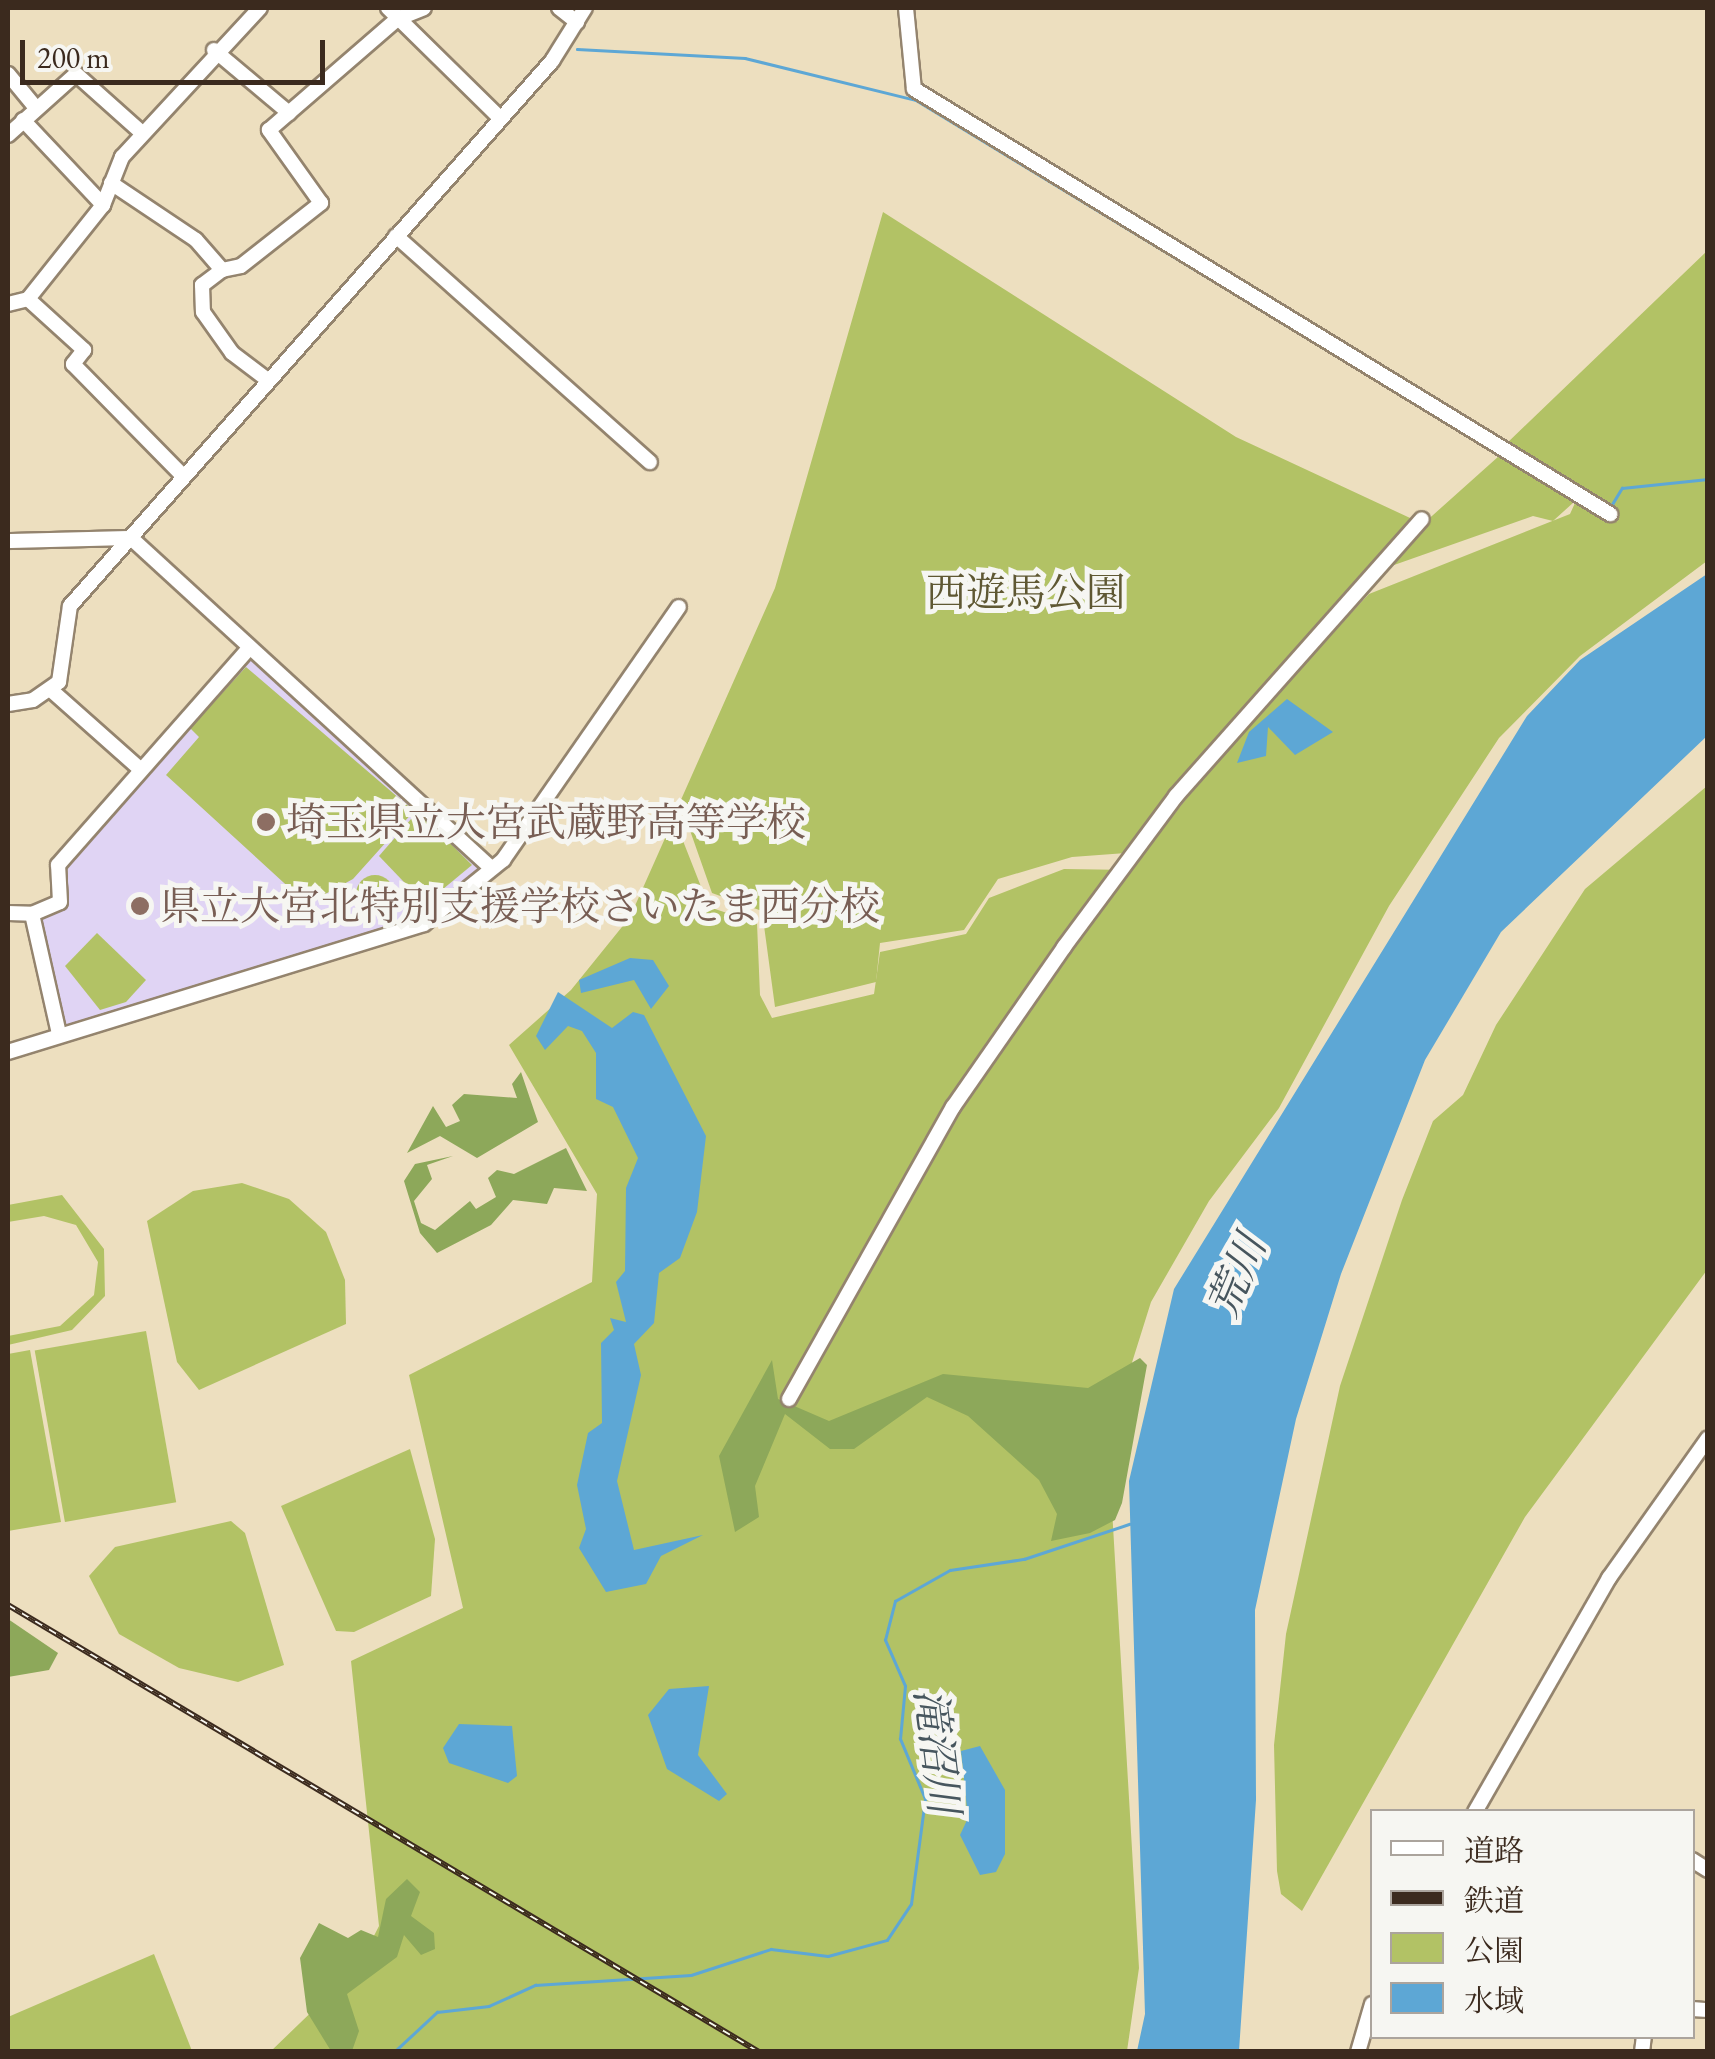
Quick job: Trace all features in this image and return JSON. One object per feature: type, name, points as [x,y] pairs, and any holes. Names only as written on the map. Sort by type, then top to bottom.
[{"type":"street","points":[[8,304],[28,299],[102,205],[110,183],[142,133],[214,50],[260,8]]},
{"type":"street","points":[[269,381],[232,353],[202,312],[202,284],[222,270],[240,266],[321,203],[274,146],[269,130],[392,13],[424,8]]},
{"type":"street","points":[[559,8],[576,22]]},
{"type":"street","points":[[51,690],[70,606],[500,118],[585,8]]},
{"type":"street","points":[[906,8],[914,89],[1610,514]]},
{"type":"street","points":[[392,13],[500,118]]},
{"type":"street","points":[[214,50],[289,113]]},
{"type":"street","points":[[8,74],[36,108]]},
{"type":"street","points":[[8,135],[68,77],[83,75],[142,133]]},
{"type":"street","points":[[23,120],[102,205]]},
{"type":"street","points":[[110,183],[196,240],[222,270]]},
{"type":"street","points":[[396,236],[650,462]]},
{"type":"street","points":[[28,299],[84,350],[73,364],[183,476]]},
{"type":"street","points":[[790,1398],[953,1107],[1064,947],[1176,796],[1422,518]]},
{"type":"street","points":[[11,536],[130,538],[491,868]]},
{"type":"street","points":[[8,1052],[424,924],[491,868],[679,607]]},
{"type":"street","points":[[8,913],[32,914],[60,902],[58,865],[250,647]]},
{"type":"street","points":[[8,704],[51,690]]},
{"type":"street","points":[[51,690],[140,768]]},
{"type":"street","points":[[32,914],[59,1034]]},
{"type":"street","points":[[1478,1809],[1609,1578],[1708,1438]]},
{"type":"street","points":[[1358,2052],[1370,2011]]},
{"type":"shaded area","name":"埼玉県立大宮武蔵野高等学校","points":[[249,656],[482,865],[477,877],[416,922],[60,1028],[38,918],[65,904],[60,865]]},
{"type":"green space","name":"西遊馬公園","points":[[883,212],[1236,437],[1423,524],[1499,456],[1574,502],[1553,521],[1533,516],[1360,577],[1126,853],[1072,857],[998,879],[964,930],[880,943],[876,982],[775,1007],[762,911],[712,893],[680,802],[775,588]]},
{"type":"green space","points":[[1707,251],[1707,561],[1580,656],[1499,738],[1389,906],[1279,1108],[1209,1201],[1151,1302],[1124,1388],[1111,1492],[1139,1968],[1127,2051],[270,2052],[358,1967],[379,1926],[351,1661],[463,1608],[409,1375],[592,1282],[597,1194],[509,1045],[571,990],[630,917],[674,818],[709,907],[757,923],[760,995],[772,1018],[874,994],[880,952],[966,934],[989,898],[1064,869],[1130,870],[1243,727],[1369,594],[1570,514],[1580,492],[1505,445]]},
{"type":"green space","points":[[246,667],[414,811],[353,879],[307,904],[166,775],[199,737],[190,728]]},
{"type":"green space","points":[[1707,786],[1707,1270],[1525,1517],[1302,1911],[1281,1894],[1277,1871],[1274,1745],[1286,1634],[1340,1386],[1402,1200],[1433,1121],[1463,1095],[1496,1025],[1585,889]]},
{"type":"green space","points":[[418,811],[472,865],[425,904],[379,856]]},
{"type":"green space","points":[[375,875],[388,881],[394,894],[388,907],[375,913],[362,907],[356,894],[362,881]]},
{"type":"green space","points":[[97,933],[146,980],[126,1002],[100,1010],[65,966]]},
{"type":"green space","points":[[521,1072],[538,1122],[477,1158],[440,1136],[407,1153],[433,1106],[446,1127],[460,1121],[452,1105],[464,1094],[517,1098],[512,1084]]},
{"type":"green space","points":[[566,1148],[587,1191],[554,1188],[547,1204],[513,1200],[491,1225],[437,1253],[420,1233],[404,1181],[415,1164],[453,1156],[427,1165],[432,1179],[414,1201],[421,1223],[435,1230],[470,1201],[476,1209],[496,1197],[488,1178],[497,1170],[514,1174]]},
{"type":"green space","points":[[242,1183],[289,1199],[326,1232],[345,1280],[346,1324],[199,1390],[177,1362],[147,1221],[193,1191]]},
{"type":"green space","points":[[62,1195],[104,1249],[105,1296],[72,1330],[8,1345],[8,1336],[60,1326],[94,1295],[98,1262],[76,1225],[44,1216],[8,1222],[8,1205]]},
{"type":"green space","points":[[146,1331],[176,1502],[65,1522],[35,1351]]},
{"type":"green space","points":[[30,1350],[61,1522],[8,1531],[8,1354]]},
{"type":"green space","points":[[1140,1358],[1147,1365],[1122,1503],[1115,1520],[1090,1533],[1051,1541],[1057,1514],[1039,1480],[968,1416],[927,1397],[854,1449],[830,1449],[785,1414],[755,1486],[759,1517],[735,1532],[719,1456],[772,1360],[778,1399],[829,1421],[943,1374],[1088,1388]]},
{"type":"green space","points":[[410,1449],[435,1539],[431,1596],[354,1632],[336,1631],[281,1506]]},
{"type":"green space","points":[[231,1521],[245,1533],[284,1665],[238,1682],[179,1668],[119,1634],[89,1576],[115,1547]]},
{"type":"green space","points":[[8,1619],[58,1653],[49,1670],[8,1677]]},
{"type":"green space","points":[[407,1879],[420,1892],[411,1916],[434,1933],[435,1949],[421,1955],[404,1935],[397,1957],[347,1994],[359,2031],[352,2051],[331,2051],[307,2012],[300,1958],[319,1923],[348,1938],[361,1930],[378,1937],[386,1899]]},
{"type":"green space","points":[[154,1954],[192,2051],[8,2051],[8,2017]]},
{"type":"water","name":"荒川","points":[[1707,574],[1707,736],[1501,932],[1425,1060],[1341,1274],[1296,1419],[1255,1610],[1256,1800],[1239,2051],[1137,2051],[1145,2014],[1129,1481],[1174,1289],[1527,716],[1580,660]]},
{"type":"water","points":[[1287,699],[1333,732],[1295,755],[1268,727],[1266,756],[1237,763],[1249,732]]},
{"type":"water","points":[[630,958],[653,960],[669,986],[651,1009],[634,980],[581,993],[579,980]]},
{"type":"water","points":[[558,992],[612,1028],[633,1012],[644,1015],[706,1136],[697,1212],[680,1258],[659,1273],[654,1323],[634,1344],[641,1375],[617,1481],[634,1550],[703,1535],[661,1556],[646,1584],[606,1592],[579,1548],[586,1529],[577,1485],[588,1433],[602,1423],[601,1343],[614,1330],[610,1318],[626,1322],[616,1282],[625,1271],[626,1188],[638,1158],[613,1107],[596,1099],[596,1053],[582,1031],[568,1026],[545,1050],[536,1036]]},
{"type":"water","points":[[709,1686],[698,1755],[727,1794],[719,1801],[667,1769],[648,1715],[669,1689]]},
{"type":"water","points":[[459,1724],[512,1726],[517,1776],[508,1783],[449,1763],[443,1748]]},
{"type":"water","points":[[980,1746],[1005,1790],[1005,1854],[996,1872],[980,1875],[960,1835],[968,1818],[961,1751]]},
{"type":"waterway","points":[[577,49],[745,58],[916,100],[1569,497]]},
{"type":"waterway","points":[[1611,506],[1622,488],[1708,479]]},
{"type":"waterway","name":"滝沼川","points":[[394,2052],[437,2012],[489,2006],[535,1985],[691,1975],[771,1949],[828,1956],[887,1940],[911,1904],[925,1799],[900,1739],[905,1686],[885,1640],[895,1601],[950,1570],[1024,1559],[1129,1524]]},
{"type":"railway","points":[[8,1605],[759,2052]]},
{"type":"place","name":"埼玉県立大宮武蔵野高等学校","points":[[266,822]]},
{"type":"place","name":"県立大宮北特別支援学校さいたま西分校","points":[[140,906]]}]
